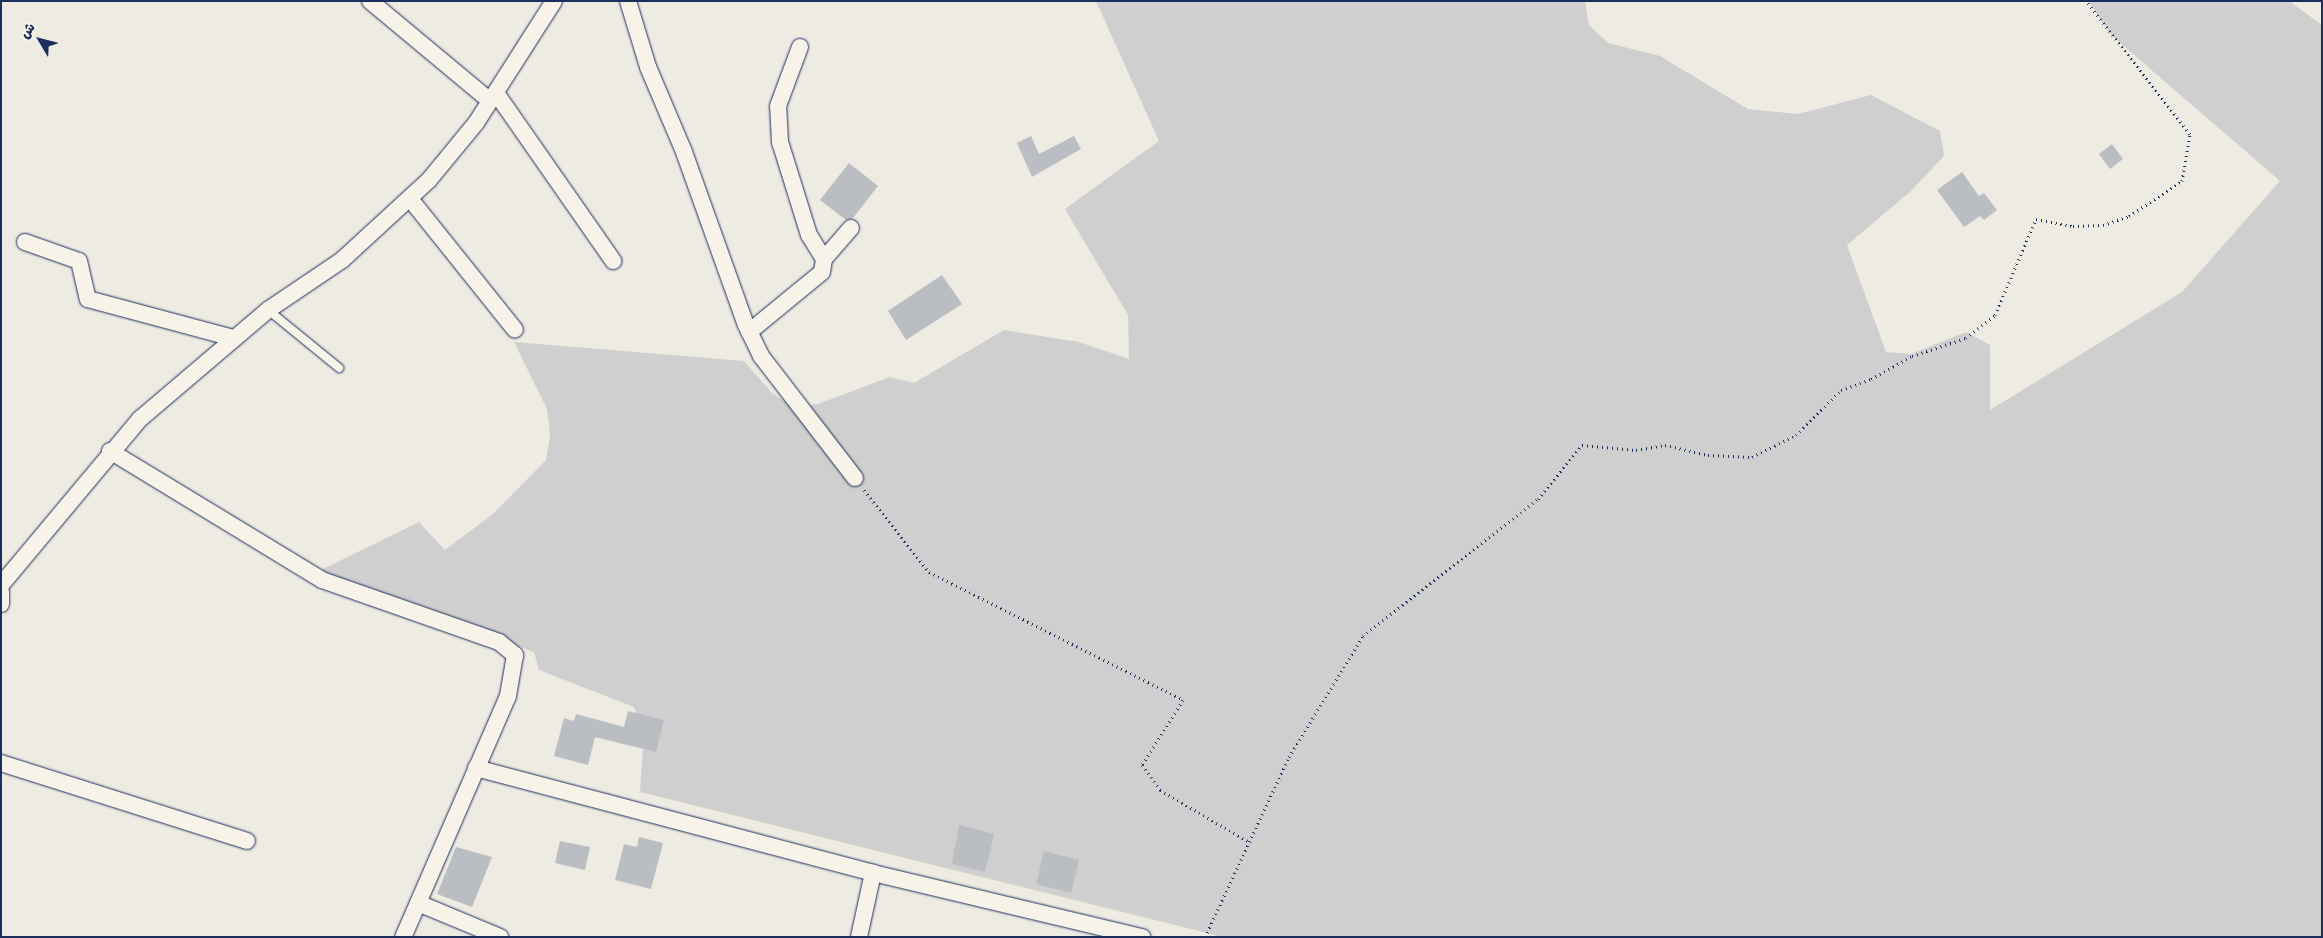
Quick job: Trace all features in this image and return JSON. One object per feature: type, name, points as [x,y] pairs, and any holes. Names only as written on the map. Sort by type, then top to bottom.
[{"type":"street","points":[[370,1],[493,97],[613,261]]},
{"type":"street","points":[[1,585],[110,451],[163,397],[268,310],[342,260],[410,200],[455,150],[493,97],[554,1]]},
{"type":"street","points":[[628,1],[648,67],[684,152],[750,332],[761,356],[855,478]]},
{"type":"street","points":[[800,47],[778,106],[780,142],[809,235],[824,259]]},
{"type":"street","points":[[410,200],[515,330]]},
{"type":"street","points":[[750,332],[822,272],[824,259],[851,228]]},
{"type":"street","points":[[25,242],[79,261],[88,298],[234,338]]},
{"type":"street","points":[[110,451],[322,580],[509,648],[515,655],[508,696],[403,937]]},
{"type":"street","points":[[1,592],[1,604]]},
{"type":"street","points":[[1,762],[247,841]]},
{"type":"street","points":[[476,768],[873,873],[1142,937]]},
{"type":"street","points":[[859,937],[873,873]]},
{"type":"street","points":[[418,903],[500,937]]},
{"type":"lane","points":[[268,310],[339,368]]},
{"type":"path","points":[[1205,937],[1251,843],[1289,757],[1363,636],[1538,499],[1582,445],[1636,450],[1665,445],[1708,455],[1752,457],[1796,435],[1841,390],[1871,380],[1912,356],[1966,338],[1995,315],[2036,219],[2073,226],[2103,225],[2129,216],[2182,181],[2190,134],[2086,1]]},
{"type":"path","points":[[855,478],[929,572],[1183,700],[1142,765],[1160,790],[1251,843]]},
{"type":"shaded area","points":[[1096,1],[1585,1],[1589,25],[1608,43],[1660,56],[1748,109],[1798,114],[1871,95],[1940,131],[1944,156],[1910,192],[1847,245],[1886,352],[1911,354],[1966,332],[1990,345],[1990,410],[2182,292],[2280,181],[2111,35],[2088,1],[2289,1],[2322,25],[2322,937],[1223,937],[640,792],[644,732],[634,707],[539,670],[534,652],[319,571],[419,522],[445,550],[493,514],[546,460],[550,435],[547,409],[514,342],[744,361],[772,393],[793,407],[818,404],[890,377],[914,383],[1004,330],[1079,342],[1129,359],[1128,315],[1065,209],[1159,141]]},
{"type":"building","points":[[1031,136],[1039,154],[1074,136],[1081,149],[1032,177],[1017,143]]},
{"type":"building","points":[[2112,144],[2123,159],[2110,169],[2099,154]]},
{"type":"building","points":[[849,163],[878,186],[853,218],[846,220],[820,200]]},
{"type":"building","points":[[1962,172],[1979,196],[1984,193],[1997,210],[1984,220],[1980,216],[1964,227],[1937,190]]},
{"type":"building","points":[[942,275],[962,304],[906,340],[888,311]]},
{"type":"building","points":[[628,711],[664,720],[656,752],[595,737],[588,765],[554,756],[564,718],[574,721],[576,714],[624,727]]},
{"type":"building","points":[[959,825],[994,834],[985,872],[952,864]]},
{"type":"building","points":[[639,837],[663,843],[651,889],[615,880],[624,844],[637,847]]},
{"type":"building","points":[[560,841],[590,847],[585,870],[555,863]]},
{"type":"building","points":[[456,847],[492,857],[472,907],[437,894]]},
{"type":"building","points":[[1044,851],[1079,860],[1071,893],[1036,884]]}]
